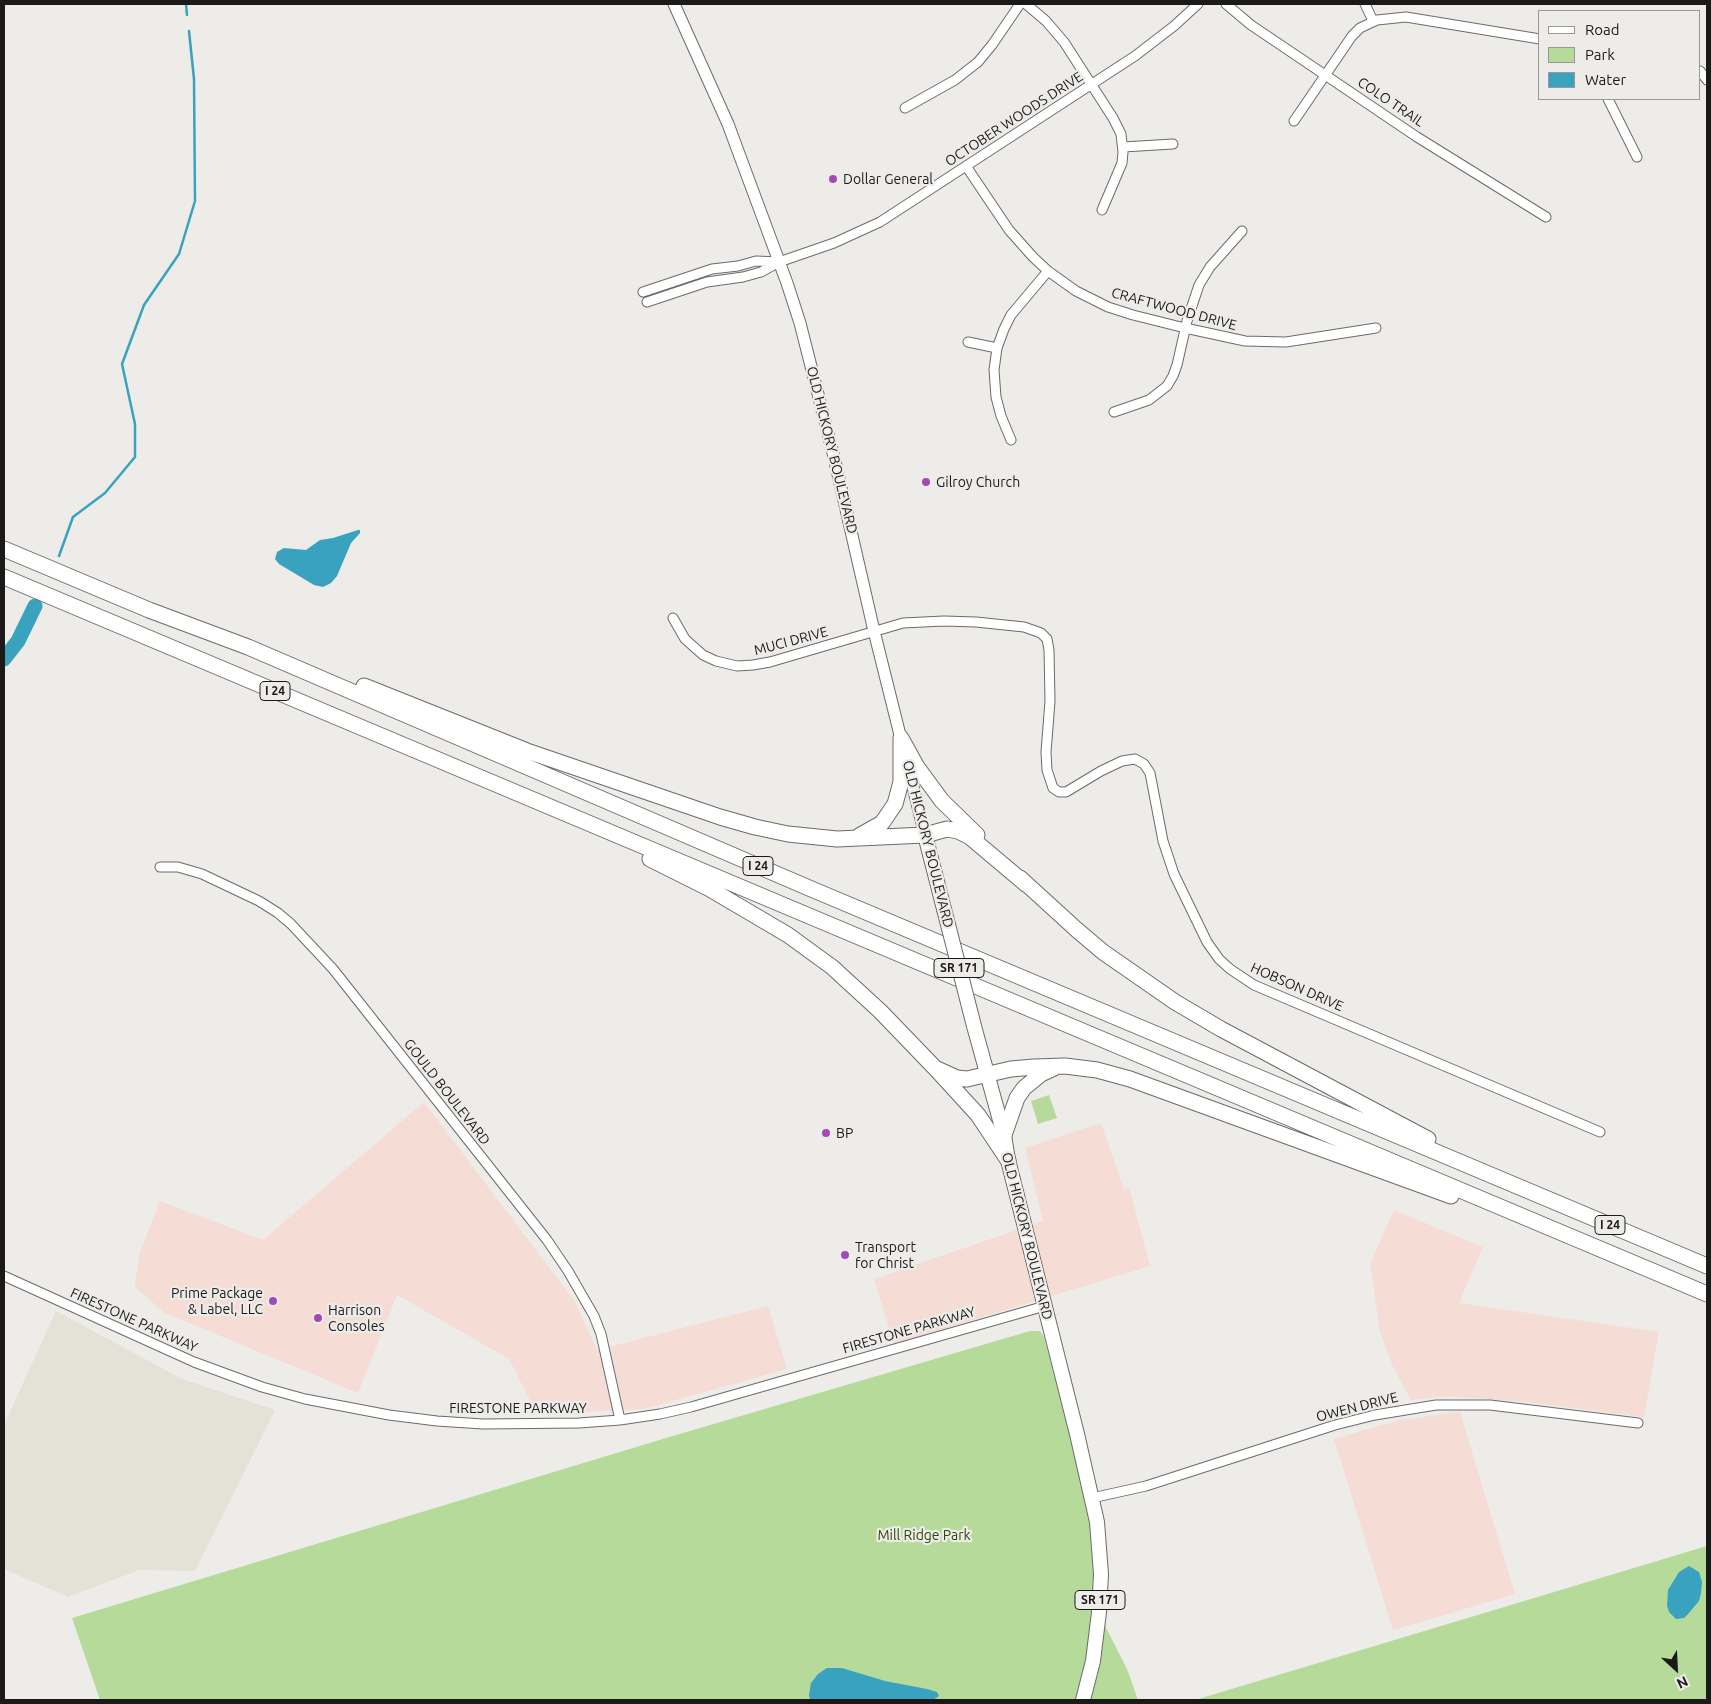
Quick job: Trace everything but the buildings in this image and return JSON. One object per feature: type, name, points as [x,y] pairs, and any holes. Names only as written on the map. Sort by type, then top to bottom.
[{"type":"highway","name":"I 24","points":[[4,549],[149,610],[248,647],[827,895],[1707,1266]]},
{"type":"highway","name":"I 24","points":[[4,577],[1707,1294]]},
{"type":"highway","points":[[248,647],[324,670],[527,751],[720,817],[762,829],[788,834],[848,838],[925,835],[947,829],[961,832],[975,841],[1103,952],[1174,1002],[1512,1184]]},
{"type":"highway","points":[[848,838],[872,830],[882,823],[892,810],[900,790],[901,738]]},
{"type":"highway","points":[[901,738],[917,767],[942,801],[1027,885]]},
{"type":"highway","points":[[546,805],[710,890],[788,935],[832,967],[880,1011],[935,1068],[978,1116],[1008,1160]]},
{"type":"highway","points":[[935,1068],[957,1078],[967,1078],[1011,1069],[1065,1066],[1097,1070],[1130,1079],[1636,1264]]},
{"type":"highway","points":[[1004,1135],[1017,1098],[1024,1088],[1041,1074],[1065,1066]]},
{"type":"main road","name":"OLD HICKORY BOULEVARD","points":[[674,4],[725,117],[780,262],[800,323],[874,631],[944,910],[1004,1135],[1008,1160],[1092,1498],[1100,1548],[1100,1600],[1095,1646],[1082,1700]]},
{"type":"street","points":[[905,108],[955,80],[978,62],[1020,4]]},
{"type":"street","points":[[1026,4],[1042,16],[1056,31],[1116,123],[1122,138],[1123,158],[1102,210]]},
{"type":"street","name":"OCTOBER WOODS DRIVE","points":[[780,262],[834,243],[892,215],[1159,39],[1198,4]]},
{"type":"street","name":"COLO TRAIL","points":[[1226,4],[1251,25],[1440,151],[1546,217]]},
{"type":"street","points":[[1365,4],[1372,21]]},
{"type":"street","points":[[1294,121],[1352,36],[1360,28],[1372,21],[1390,17],[1406,17],[1538,39]]},
{"type":"street","points":[[1608,100],[1636,157]]},
{"type":"street","points":[[1123,147],[1173,144]]},
{"type":"street","name":"CRAFTWOOD DRIVE","points":[[966,166],[1013,235],[1048,271],[1076,291],[1108,307],[1133,315],[1236,340],[1276,342],[1376,328]]},
{"type":"street","points":[[1114,412],[1149,400],[1167,386],[1177,365],[1185,328],[1202,279],[1219,255],[1242,231]]},
{"type":"street","points":[[643,292],[712,269],[734,267],[756,261],[780,262]]},
{"type":"street","points":[[647,302],[707,282],[753,275],[780,262]]},
{"type":"street","points":[[1011,440],[996,397],[994,370],[997,348],[1008,320],[1048,271]]},
{"type":"street","points":[[968,342],[997,348]]},
{"type":"street","name":"MUCI DRIVE","points":[[673,618],[685,639],[703,655],[716,662],[738,666],[770,662],[874,631]]},
{"type":"street","name":"HOBSON DRIVE","points":[[874,631],[903,623],[954,621],[1024,627],[1044,635],[1048,643],[1050,671],[1047,765],[1053,788],[1059,792],[1066,792],[1122,761],[1135,760],[1144,764],[1150,774],[1159,827],[1184,898],[1207,942],[1219,959],[1230,969],[1254,985],[1600,1132]]},
{"type":"street","name":"GOULD BOULEVARD","points":[[160,867],[178,867],[202,874],[259,901],[287,920],[329,964],[519,1203],[568,1271],[594,1316],[601,1334],[620,1420]]},
{"type":"street","name":"FIRESTONE PARKWAY","points":[[4,1276],[212,1370],[262,1387],[305,1399],[392,1416],[483,1424],[540,1425],[620,1420],[660,1414],[691,1407],[1045,1306]]},
{"type":"street","name":"OWEN DRIVE","points":[[1092,1498],[1146,1486],[1375,1415],[1436,1404],[1490,1405],[1638,1423]]},
{"type":"shaded area","points":[[424,1102],[575,1302],[597,1350],[768,1306],[787,1369],[643,1409],[537,1414],[509,1359],[397,1295],[358,1393],[165,1313],[135,1287],[139,1254],[160,1201],[263,1240]]},
{"type":"shaded area","points":[[1101,1123],[1124,1189],[1129,1187],[1150,1266],[894,1344],[874,1279],[1043,1221],[1025,1148]]},
{"type":"shaded area","points":[[1394,1210],[1483,1247],[1459,1303],[1659,1332],[1644,1417],[1517,1401],[1448,1396],[1411,1400],[1393,1367],[1380,1332],[1370,1264]]},
{"type":"shaded area","points":[[56,1311],[182,1379],[275,1410],[195,1571],[139,1570],[68,1597],[4,1569],[4,1425]]},
{"type":"shaded area","points":[[1460,1412],[1515,1594],[1393,1630],[1334,1439],[1400,1420]]},
{"type":"green space","points":[[1049,1095],[1057,1118],[1038,1124],[1031,1101]]},
{"type":"green space","name":"Mill Ridge Park","points":[[1030,1331],[1040,1331],[1044,1337],[1084,1487],[1093,1531],[1096,1562],[1095,1606],[1127,1669],[1138,1700],[100,1700],[72,1618],[666,1438]]},
{"type":"green space","points":[[1707,1546],[1707,1700],[1195,1700]]},
{"type":"water","points":[[360,530],[360,533],[351,543],[337,576],[331,583],[323,587],[314,585],[279,564],[275,559],[277,552],[284,548],[306,550],[320,540]]},
{"type":"water","points":[[1689,1566],[1699,1572],[1702,1582],[1701,1593],[1699,1601],[1688,1614],[1684,1618],[1676,1619],[1669,1612],[1667,1606],[1668,1590],[1679,1572]]},
{"type":"water","points":[[827,1668],[842,1668],[885,1681],[927,1689],[937,1692],[939,1696],[933,1700],[810,1700],[811,1683],[818,1674]]},
{"type":"waterway","points":[[186,4],[187,15]]},
{"type":"waterway","points":[[59,556],[73,517],[105,493],[135,457],[135,424],[122,364],[144,305],[179,254],[195,201],[194,79],[189,31]]},
{"type":"waterway","points":[[4,659],[18,641],[35,606]]},
{"type":"place","name":"Dollar General","points":[[833,179]]},
{"type":"place","name":"Gilroy Church","points":[[926,482]]},
{"type":"place","name":"BP","points":[[826,1133]]},
{"type":"place","name":"Transport for Christ","points":[[845,1255]]},
{"type":"place","name":"Prime Package & Label, LLC","points":[[273,1301]]},
{"type":"place","name":"Harrison Consoles","points":[[318,1318]]}]
